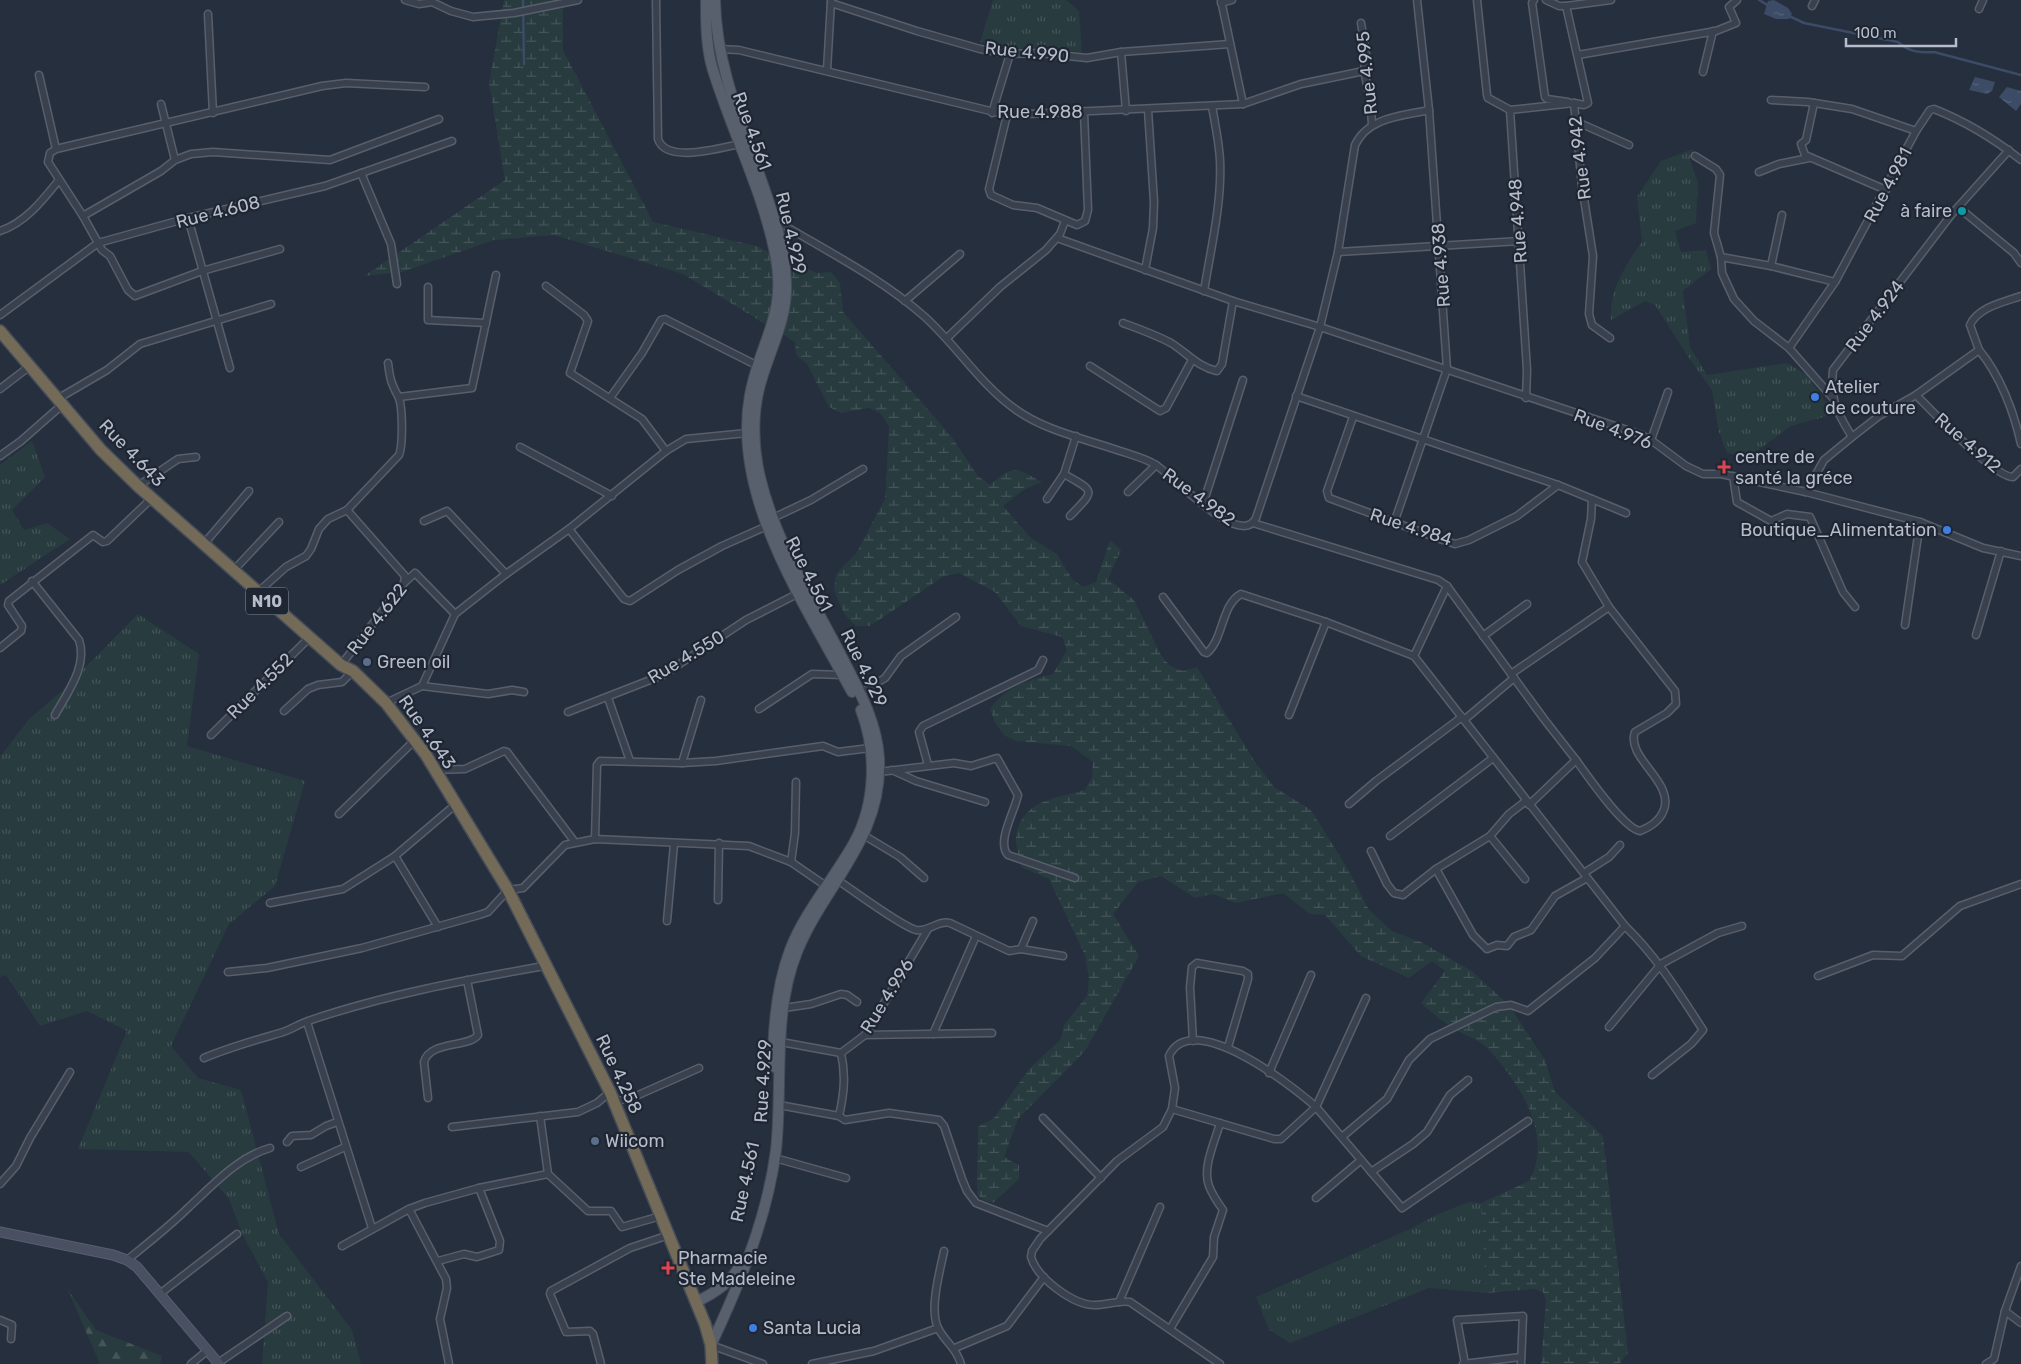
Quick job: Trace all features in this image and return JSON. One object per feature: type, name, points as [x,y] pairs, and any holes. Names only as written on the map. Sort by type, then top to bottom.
[{"type":"highway","name":"Rue 4.643","points":[[0,331],[101,450],[151,499],[341,665],[353,671],[386,702],[435,770],[508,890]]},
{"type":"highway","name":"Rue 4.258","points":[[508,890],[544,966],[612,1097],[696,1302],[711,1345],[712,1364]]},
{"type":"main road","name":"Rue 4.561","points":[[696,1302],[711,1295],[731,1280],[738,1271],[748,1245],[759,1204],[772,1129],[775,1026],[784,970],[798,934],[854,842],[866,811],[871,784],[870,748],[864,717],[799,593],[754,485],[747,433],[750,395],[777,309],[778,274],[767,220],[712,67],[706,31],[706,0]]},
{"type":"main road","name":"Rue 4.929","points":[[711,1345],[747,1266],[767,1196],[775,1158],[781,1042],[788,981],[797,952],[813,920],[839,881],[864,836],[874,807],[879,772],[874,728],[860,692],[770,522],[760,476],[754,427],[760,384],[784,311],[786,294],[783,256],[775,220],[719,49],[715,0]]},
{"type":"street","points":[[405,0],[420,4],[433,1],[451,11],[473,17],[514,13],[578,0]]},
{"type":"street","points":[[656,0],[658,139],[660,146],[669,151],[681,152],[712,150],[740,144]]},
{"type":"street","points":[[1232,0],[1221,1],[1243,104]]},
{"type":"street","name":"Rue 4.938","points":[[1394,523],[1447,369],[1429,110],[1417,0]]},
{"type":"street","points":[[1477,0],[1488,98],[1510,110],[1574,103]]},
{"type":"street","points":[[1534,0],[1532,3],[1545,97],[1547,99],[1574,103]]},
{"type":"street","points":[[1546,0],[1559,6],[1611,0]]},
{"type":"street","points":[[1578,55],[1713,31],[1736,23],[1729,7],[1737,0]]},
{"type":"street","points":[[1979,10],[1983,0]]},
{"type":"street","points":[[827,70],[831,2]]},
{"type":"street","name":"Rue 4.990","points":[[831,2],[926,33],[1010,54],[1038,53],[1087,58],[1121,52],[1230,44]]},
{"type":"street","name":"Rue 4.942","points":[[1566,6],[1588,103],[1584,105],[1574,103],[1574,121],[1593,256],[1589,314],[1592,325],[1610,338]]},
{"type":"street","points":[[208,14],[213,113]]},
{"type":"street","name":"Rue 4.995","points":[[1361,23],[1366,54],[1364,71],[1370,98],[1372,124]]},
{"type":"street","points":[[1703,72],[1713,31]]},
{"type":"street","name":"Rue 4.988","points":[[719,49],[740,50],[827,70],[992,113],[1007,115],[1084,113],[1243,104],[1301,84],[1364,71]]},
{"type":"street","points":[[1121,52],[1126,111]]},
{"type":"street","points":[[992,113],[1010,54]]},
{"type":"street","points":[[39,75],[56,150]]},
{"type":"street","points":[[280,249],[202,271],[135,296],[128,290],[110,256],[102,250],[83,216],[48,162],[50,153],[334,84],[425,87]]},
{"type":"street","points":[[1771,100],[1814,103],[1867,113],[1916,131]]},
{"type":"street","points":[[1814,103],[1806,140],[1801,144],[1801,149],[1809,158],[1886,190]]},
{"type":"street","points":[[161,104],[175,160]]},
{"type":"street","points":[[1204,290],[1218,211],[1219,192],[1220,155],[1212,106]]},
{"type":"street","name":"Rue 4.981","points":[[1789,348],[1835,282],[1928,112],[1934,109],[1968,123],[2021,160]]},
{"type":"street","points":[[1145,270],[1153,228],[1154,202],[1148,110]]},
{"type":"street","points":[[1372,124],[1429,110]]},
{"type":"street","name":"Rue 4.948","points":[[1510,110],[1520,241],[1527,370],[1526,398]]},
{"type":"street","points":[[1007,115],[989,189],[990,195],[1013,205],[1037,208],[1065,221],[1081,224],[1087,214],[1084,113]]},
{"type":"street","points":[[83,216],[162,171],[175,160],[191,154],[213,152],[330,160],[439,119]]},
{"type":"street","points":[[1574,121],[1629,145]]},
{"type":"street","name":"Rue 4.982","points":[[775,220],[905,301],[947,338],[1015,409],[1032,420],[1156,465],[1203,504],[1231,523],[1241,527],[1253,523],[1320,326],[1338,252],[1354,144],[1364,130],[1372,124]]},
{"type":"street","name":"Rue 4.608","points":[[0,315],[98,243],[188,218],[325,186],[452,141]]},
{"type":"street","name":"Rue 4.924","points":[[1852,438],[1837,412],[1832,397],[1833,370],[1958,207],[2009,150]]},
{"type":"street","points":[[1695,156],[1716,169],[1720,175],[1714,233],[1721,257],[1722,273],[1743,311],[1789,348],[1832,397]]},
{"type":"street","points":[[1759,172],[1779,164],[1809,158]]},
{"type":"street","points":[[361,173],[391,244],[397,284]]},
{"type":"street","points":[[0,231],[13,226],[41,204],[59,180]]},
{"type":"street","points":[[1958,207],[2014,252],[2021,263]]},
{"type":"street","points":[[1772,266],[1782,215]]},
{"type":"street","points":[[188,218],[198,245],[202,271],[230,368]]},
{"type":"street","points":[[947,338],[1000,287],[1057,238],[1065,221]]},
{"type":"street","name":"Rue 4.976","points":[[1057,238],[1233,301],[1320,326],[1651,440],[1696,471],[1733,476],[1806,492],[1920,522],[1983,548],[2021,556]]},
{"type":"street","points":[[1338,252],[1520,241]]},
{"type":"street","points":[[905,301],[960,254]]},
{"type":"street","points":[[1721,257],[1772,266],[1835,282]]},
{"type":"street","points":[[399,397],[472,388],[496,275]]},
{"type":"street","points":[[546,286],[584,315],[588,321],[570,373],[647,423],[666,451]]},
{"type":"street","points":[[428,287],[428,320],[486,323]]},
{"type":"street","name":"Rue 4.912","points":[[2021,296],[1974,316],[1970,325],[1979,350],[1990,363],[2006,399],[2021,444]]},
{"type":"street","points":[[1123,324],[1169,342],[1192,360],[1213,370],[1220,370],[1233,301]]},
{"type":"street","points":[[0,456],[21,441],[61,401],[107,370],[140,344],[271,304]]},
{"type":"street","points":[[610,398],[632,368],[661,320],[664,319],[758,366]]},
{"type":"street","points":[[1806,492],[1824,460],[1879,416],[1916,395],[1979,350]]},
{"type":"street","points":[[1090,366],[1160,411],[1166,408],[1192,360]]},
{"type":"street","points":[[258,592],[286,567],[306,556],[311,549],[318,529],[328,519],[347,510],[399,455],[402,446],[399,397],[392,386],[388,363]]},
{"type":"street","points":[[0,389],[30,366]]},
{"type":"street","points":[[1203,504],[1244,380]]},
{"type":"street","points":[[1651,440],[1668,392]]},
{"type":"street","name":"Rue 4.912","points":[[1916,395],[1958,438],[2001,473],[2013,477],[2021,469]]},
{"type":"street","points":[[1296,396],[1558,484],[1626,513]]},
{"type":"street","name":"Rue 4.984","points":[[1353,416],[1327,495],[1329,498],[1440,540],[1455,544],[1462,543],[1516,516],[1558,484]]},
{"type":"street","points":[[422,686],[455,614],[506,574],[612,496],[666,451],[693,437],[747,433]]},
{"type":"street","points":[[1047,499],[1064,474],[1076,436]]},
{"type":"street","points":[[520,447],[612,496]]},
{"type":"street","points":[[138,486],[178,459],[196,457]]},
{"type":"street","points":[[1128,492],[1156,465]]},
{"type":"street","points":[[569,529],[624,599],[630,601],[678,570],[811,500],[863,469]]},
{"type":"street","points":[[1064,474],[1088,487],[1090,492],[1089,496],[1070,516]]},
{"type":"street","points":[[1733,476],[1737,502],[1771,520],[1787,514],[1810,517],[1843,592],[1855,607]]},
{"type":"street","points":[[203,545],[249,491]]},
{"type":"street","points":[[0,648],[21,631],[22,626],[8,605],[9,601],[32,581],[93,535],[103,542],[107,541],[151,499]]},
{"type":"street","points":[[1253,523],[1438,580],[1447,586],[1598,790],[1630,826],[1640,831],[1648,828],[1661,817],[1666,800],[1664,791],[1633,741],[1634,735],[1635,732],[1667,713],[1676,704],[1675,691],[1609,607],[1582,562],[1591,519],[1592,499]]},
{"type":"street","points":[[347,510],[405,576],[404,583]]},
{"type":"street","points":[[424,521],[447,511],[506,574]]},
{"type":"street","points":[[233,571],[279,522]]},
{"type":"street","points":[[1905,625],[1920,522]]},
{"type":"street","points":[[1976,635],[2000,551]]},
{"type":"street","name":"Rue 4.622","points":[[341,665],[404,583],[415,573],[455,614]]},
{"type":"street","points":[[32,581],[78,640],[82,650],[82,662],[55,715]]},
{"type":"street","points":[[1414,656],[1447,586]]},
{"type":"street","name":"Rue 4.550","points":[[568,712],[663,675],[746,620],[799,593]]},
{"type":"street","points":[[1163,597],[1201,648],[1207,653],[1213,647],[1233,601],[1241,594],[1326,622],[1414,656],[1626,926],[1648,948],[1703,1030],[1691,1044],[1652,1075]]},
{"type":"street","points":[[1483,636],[1527,604]]},
{"type":"street","points":[[1349,804],[1376,781],[1463,718],[1512,676],[1609,607]]},
{"type":"street","points":[[860,692],[885,678],[901,656],[956,617]]},
{"type":"street","points":[[1290,715],[1326,622]]},
{"type":"street","name":"Rue 4.552","points":[[211,735],[310,637]]},
{"type":"street","points":[[928,765],[919,732],[923,726],[1038,670],[1043,660]]},
{"type":"street","points":[[284,711],[308,689],[318,685],[342,682],[353,671]]},
{"type":"street","points":[[759,709],[812,674],[843,675]]},
{"type":"street","points":[[386,702],[422,686],[488,694],[512,690],[524,692]]},
{"type":"street","points":[[608,698],[630,761]]},
{"type":"street","points":[[682,763],[702,700]]},
{"type":"street","points":[[339,814],[415,740]]},
{"type":"street","points":[[595,839],[598,763],[630,761],[682,763],[716,761],[823,746],[838,752],[870,748]]},
{"type":"street","points":[[435,770],[465,769],[504,751],[507,752],[574,841]]},
{"type":"street","points":[[879,772],[954,763],[971,766],[997,758],[1018,795],[1007,828],[1003,847],[1005,852],[1008,855],[1075,878]]},
{"type":"street","points":[[1390,836],[1493,758]]},
{"type":"street","points":[[1371,851],[1387,884],[1394,893],[1403,895],[1436,869],[1490,836],[1509,814],[1528,803],[1576,760]]},
{"type":"street","points":[[892,770],[916,781],[985,802]]},
{"type":"street","points":[[791,862],[795,833],[796,782]]},
{"type":"street","points":[[270,903],[343,889],[395,856],[455,805]]},
{"type":"street","points":[[864,836],[900,856],[924,878]]},
{"type":"street","points":[[1490,836],[1526,879]]},
{"type":"street","points":[[228,972],[266,968],[362,948],[488,912],[508,890],[523,888],[541,872],[565,844],[574,841],[595,839],[674,844],[719,843],[749,846],[791,862],[826,886]]},
{"type":"street","points":[[718,900],[719,843]]},
{"type":"street","points":[[666,921],[674,844]]},
{"type":"street","points":[[1436,869],[1473,935],[1487,949],[1497,945],[1507,946],[1514,937],[1531,930],[1555,896],[1586,876],[1620,845]]},
{"type":"street","points":[[395,856],[438,927]]},
{"type":"street","points":[[839,881],[911,928],[928,930],[946,922],[1010,951],[1021,949],[1063,956]]},
{"type":"street","points":[[1818,976],[1873,955],[1902,956],[1960,906],[2021,884]]},
{"type":"street","points":[[1021,949],[1033,922]]},
{"type":"street","points":[[1342,1137],[1387,1099],[1409,1060],[1430,1039],[1496,1007],[1511,1005],[1528,1010],[1595,958],[1626,926]]},
{"type":"street","points":[[1610,1027],[1660,964],[1718,933],[1742,926]]},
{"type":"street","name":"Rue 4.996","points":[[841,1053],[865,1035],[928,930]]},
{"type":"street","points":[[933,1034],[976,936]]},
{"type":"street","points":[[1193,1041],[1190,987],[1192,967],[1197,963],[1244,971],[1248,974],[1228,1047]]},
{"type":"street","points":[[204,1058],[249,1040],[284,1032],[306,1022],[467,980],[544,966]]},
{"type":"street","points":[[1269,1073],[1311,975]]},
{"type":"street","points":[[428,1098],[424,1059],[446,1045],[472,1040],[478,1035],[467,980]]},
{"type":"street","points":[[784,1008],[811,1004],[841,994],[847,995],[857,1002]]},
{"type":"street","points":[[1172,1110],[1278,1140],[1285,1136],[1316,1107],[1366,998]]},
{"type":"street","points":[[306,1022],[372,1228]]},
{"type":"street","points":[[865,1035],[992,1033]]},
{"type":"street","points":[[1220,1364],[1130,1302],[1096,1306],[1078,1302],[1044,1277],[1031,1257],[1032,1252],[1048,1231],[1117,1161],[1164,1127],[1172,1110],[1175,1088],[1169,1056],[1176,1045],[1193,1041],[1228,1047],[1300,1093],[1316,1107],[1404,1208],[1528,1121]]},
{"type":"street","points":[[781,1042],[841,1053],[845,1068],[845,1086],[839,1116]]},
{"type":"street","points":[[452,1127],[578,1112],[612,1097],[636,1096],[698,1068]]},
{"type":"street","points":[[0,1184],[16,1166],[30,1138],[70,1072]]},
{"type":"street","points":[[1371,1172],[1413,1144],[1427,1132],[1450,1095],[1468,1080]]},
{"type":"street","points":[[779,1105],[839,1116],[844,1120],[854,1120],[889,1113],[939,1120],[944,1126],[967,1191],[976,1202],[1048,1231]]},
{"type":"street","points":[[540,1116],[548,1174],[588,1211],[611,1211],[622,1227],[661,1216]]},
{"type":"street","points":[[1043,1118],[1101,1178]]},
{"type":"street","points":[[287,1142],[292,1136],[311,1135],[337,1122]]},
{"type":"street","points":[[1170,1329],[1196,1288],[1214,1252],[1214,1236],[1223,1210],[1209,1186],[1207,1177],[1220,1124]]},
{"type":"street","points":[[301,1167],[345,1146]]},
{"type":"street","points":[[127,1260],[189,1208],[214,1183],[253,1155],[270,1148]]},
{"type":"street","points":[[775,1158],[846,1178]]},
{"type":"street","points":[[1316,1198],[1361,1160]]},
{"type":"street","points":[[342,1246],[409,1209],[479,1188],[548,1174]]},
{"type":"street","points":[[438,1261],[464,1254],[477,1257],[499,1250],[500,1241],[479,1188]]},
{"type":"street","points":[[1119,1302],[1160,1207]]},
{"type":"street","points":[[409,1209],[438,1261],[447,1288],[440,1319],[449,1364]]},
{"type":"street","points":[[0,1232],[113,1255],[127,1260],[161,1293],[218,1363],[287,1316]]},
{"type":"street","points":[[161,1293],[237,1234]]},
{"type":"street","points":[[601,1364],[593,1334],[590,1331],[566,1332],[550,1294],[551,1291],[630,1248],[669,1235]]},
{"type":"street","points":[[944,1251],[936,1291],[938,1328],[955,1348],[961,1364]]},
{"type":"street","points":[[1986,1364],[1996,1361],[2005,1311],[2021,1266]]},
{"type":"street","points":[[955,1348],[1007,1326],[1044,1277]]},
{"type":"street","points":[[2005,1311],[2021,1323]]},
{"type":"street","points":[[1523,1316],[1521,1361],[1464,1364],[1457,1320],[1523,1316]]},
{"type":"street","points":[[0,1320],[12,1325],[11,1339]]},
{"type":"street","points":[[812,1364],[874,1351],[938,1328]]},
{"type":"street","points":[[711,1345],[763,1364]]},
{"type":"street","points":[[191,1364],[208,1350]]},
{"type":"green space","points":[[504,0],[563,0],[563,50],[653,222],[756,246],[817,273],[831,272],[840,283],[843,312],[951,436],[978,476],[990,485],[1004,474],[1015,470],[1021,471],[1042,482],[1025,489],[1003,506],[1031,538],[1057,554],[1072,579],[1083,587],[1096,582],[1110,540],[1121,550],[1108,579],[1134,600],[1161,655],[1170,666],[1183,671],[1197,667],[1255,762],[1274,787],[1311,810],[1349,871],[1369,910],[1392,931],[1421,942],[1472,971],[1509,1005],[1545,1060],[1555,1092],[1603,1136],[1628,1353],[1619,1364],[1541,1364],[1546,1300],[1543,1292],[1535,1289],[1486,1293],[1481,1203],[1529,1181],[1536,1164],[1538,1146],[1535,1128],[1521,1092],[1499,1061],[1484,1045],[1448,1025],[1421,1003],[1445,971],[1432,961],[1409,978],[1361,956],[1325,915],[1310,914],[1283,893],[1236,903],[1213,894],[1195,898],[1161,876],[1138,882],[1113,914],[1139,956],[1085,1051],[1018,1119],[1004,1157],[1019,1165],[1019,1179],[993,1203],[983,1200],[977,1194],[978,1127],[994,1118],[1029,1069],[1061,1039],[1064,1025],[1087,996],[1089,979],[1085,955],[1049,879],[1021,867],[1016,836],[1019,824],[1025,815],[1042,802],[1085,790],[1092,777],[1093,762],[1071,746],[1016,741],[1004,735],[995,723],[990,709],[996,701],[1010,690],[1035,679],[1053,674],[1067,650],[1062,637],[1021,626],[995,592],[959,573],[944,576],[870,626],[856,626],[846,616],[834,590],[836,574],[857,552],[885,499],[889,426],[880,413],[869,408],[841,413],[829,407],[807,364],[796,355],[795,342],[683,274],[554,235],[494,240],[402,272],[364,276],[505,180],[489,83]]},
{"type":"green space","points":[[993,0],[1066,0],[1079,11],[1082,53],[1045,46],[1016,51],[980,42]]},
{"type":"green space","points":[[1693,149],[1690,160],[1698,183],[1696,223],[1675,231],[1681,252],[1706,250],[1711,269],[1683,291],[1690,347],[1707,375],[1787,363],[1807,375],[1834,414],[1791,426],[1749,457],[1727,453],[1719,432],[1712,390],[1655,305],[1645,301],[1611,320],[1612,299],[1615,289],[1624,269],[1642,242],[1637,197],[1661,161]]},
{"type":"green space","points":[[32,441],[45,477],[12,510],[24,530],[47,523],[70,539],[0,585],[0,465]]},
{"type":"green space","points":[[138,614],[199,654],[187,746],[305,781],[275,886],[229,924],[171,1046],[198,1078],[241,1090],[279,1234],[352,1330],[361,1364],[262,1364],[268,1282],[242,1234],[229,1199],[189,1152],[78,1149],[127,1031],[87,1011],[40,1026],[6,975],[0,977],[0,757],[29,719],[62,691]]},
{"type":"green space","points":[[1469,1202],[1481,1203],[1486,1293],[1429,1288],[1290,1343],[1269,1330],[1256,1297],[1412,1228],[1438,1214]]},
{"type":"green space","points":[[67,1288],[96,1330],[162,1356],[160,1364],[100,1364]]},
{"type":"water","points":[[1774,0],[1788,8],[1792,14],[1789,19],[1776,19],[1764,14],[1768,1]]},
{"type":"water","points":[[1975,77],[1995,82],[1992,91],[1987,94],[1969,90]]},
{"type":"water","points":[[2007,87],[2021,91],[2021,104],[2016,111],[1999,97]]},
{"type":"waterway","points":[[523,0],[524,64]]},
{"type":"waterway","points":[[1759,0],[1769,6]]},
{"type":"waterway","points":[[1789,16],[1804,23],[1898,42],[1906,48],[1915,51],[1934,52],[2021,75]]},
{"type":"place","name":"à faire","points":[[1962,211]]},
{"type":"place","name":"Atelier de couture","points":[[1815,397]]},
{"type":"place","name":"centre de santé la gréce","points":[[1724,467]]},
{"type":"place","name":"Boutique_Alimentation","points":[[1947,530]]},
{"type":"place","name":"Green oil","points":[[367,662]]},
{"type":"place","name":"Wiicom","points":[[595,1141]]},
{"type":"place","name":"Pharmacie Ste Madeleine","points":[[668,1268]]},
{"type":"place","name":"Santa Lucia","points":[[753,1328]]}]
